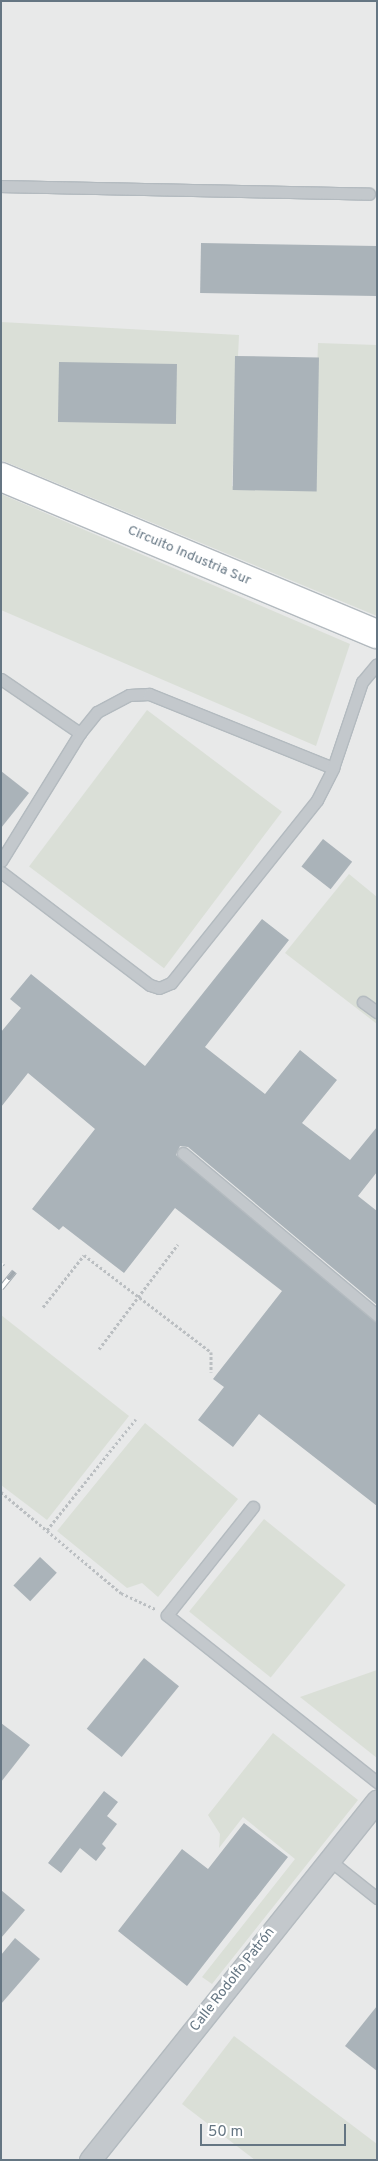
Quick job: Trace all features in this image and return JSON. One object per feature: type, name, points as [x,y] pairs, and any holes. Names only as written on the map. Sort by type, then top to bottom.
[{"type":"main road","name":"Circuito Industria Sur","points":[[1,477],[377,634]]},
{"type":"street","name":"Calle Rodolfo Patrón","points":[[90,2160],[328,1859],[377,1800]]},
{"type":"lane","points":[[1,186],[368,194]]},
{"type":"lane","points":[[1,872],[159,988],[171,984],[317,800],[333,768],[362,682],[377,664]]},
{"type":"lane","points":[[1,679],[80,732]]},
{"type":"lane","points":[[1,861],[80,732],[110,704],[129,695],[149,694],[333,768]]},
{"type":"lane","points":[[363,1002],[377,1012]]},
{"type":"lane","points":[[183,1153],[377,1315]]},
{"type":"lane","points":[[253,1507],[167,1615],[377,1782]]},
{"type":"lane","points":[[328,1859],[377,1898]]},
{"type":"path","points":[[99,1349],[178,1244]]},
{"type":"path","points":[[43,1307],[84,1255],[211,1352],[211,1372]]},
{"type":"path","points":[[47,1530],[136,1419]]},
{"type":"path","points":[[1,1492],[121,1593],[167,1615]]},
{"type":"shaded area","points":[[1,1],[377,1],[377,2160],[1,2160]]},
{"type":"shaded area","points":[[1,322],[239,335],[232,486],[313,491],[318,343],[377,345],[377,616],[1,460]]},
{"type":"shaded area","points":[[1,494],[350,644],[316,746],[1,610]]},
{"type":"shaded area","points":[[147,710],[282,812],[164,968],[29,867]]},
{"type":"shaded area","points":[[349,874],[377,897],[377,1024],[285,953]]},
{"type":"shaded area","points":[[1,1315],[129,1416],[47,1520],[1,1485]]},
{"type":"shaded area","points":[[145,1423],[238,1499],[158,1597],[142,1583],[127,1588],[57,1531]]},
{"type":"shaded area","points":[[264,1519],[346,1585],[271,1678],[189,1611]]},
{"type":"shaded area","points":[[377,1670],[377,1758],[300,1697]]},
{"type":"shaded area","points":[[273,1733],[358,1800],[212,1984],[202,1977],[295,1859],[243,1817],[219,1848],[220,1834],[208,1815]]},
{"type":"shaded area","points":[[234,2036],[377,2144],[377,2160],[255,2160],[182,2104]]},
{"type":"building","points":[[201,243],[377,246],[376,296],[200,293]]},
{"type":"building","points":[[235,356],[319,357],[317,491],[233,490]]},
{"type":"building","points":[[59,362],[177,364],[176,424],[58,422]]},
{"type":"building","points":[[1,771],[29,793],[1,828]]},
{"type":"building","points":[[323,839],[352,862],[331,889],[301,867]]},
{"type":"building","points":[[262,919],[289,940],[205,1047],[265,1094],[300,1050],[337,1080],[302,1123],[350,1160],[377,1127],[377,1172],[358,1196],[377,1211],[377,1305],[188,1147],[180,1146],[176,1155],[377,1322],[377,1506],[259,1414],[233,1447],[198,1420],[224,1387],[213,1379],[282,1291],[175,1208],[124,1273],[63,1226],[59,1230],[32,1209],[95,1129],[28,1073],[1,1107],[1,1032],[21,1008],[10,999],[31,974],[145,1066]]},
{"type":"building","points":[[40,1557],[57,1573],[30,1601],[13,1586]]},
{"type":"building","points":[[144,1658],[179,1686],[122,1757],[87,1729]]},
{"type":"building","points":[[1,1723],[30,1745],[1,1782]]},
{"type":"building","points":[[104,1791],[118,1802],[107,1816],[117,1824],[102,1844],[106,1848],[96,1861],[80,1848],[61,1873],[48,1863]]},
{"type":"building","points":[[244,1823],[288,1857],[187,1986],[118,1931],[182,1849],[208,1869]]},
{"type":"building","points":[[1,1890],[25,1910],[1,1938]]},
{"type":"building","points":[[15,1938],[40,1959],[1,2004],[1,1955]]},
{"type":"building","points":[[377,2006],[377,2071],[345,2046]]},
{"type":"railway","points":[[1,1288],[14,1272]]}]
